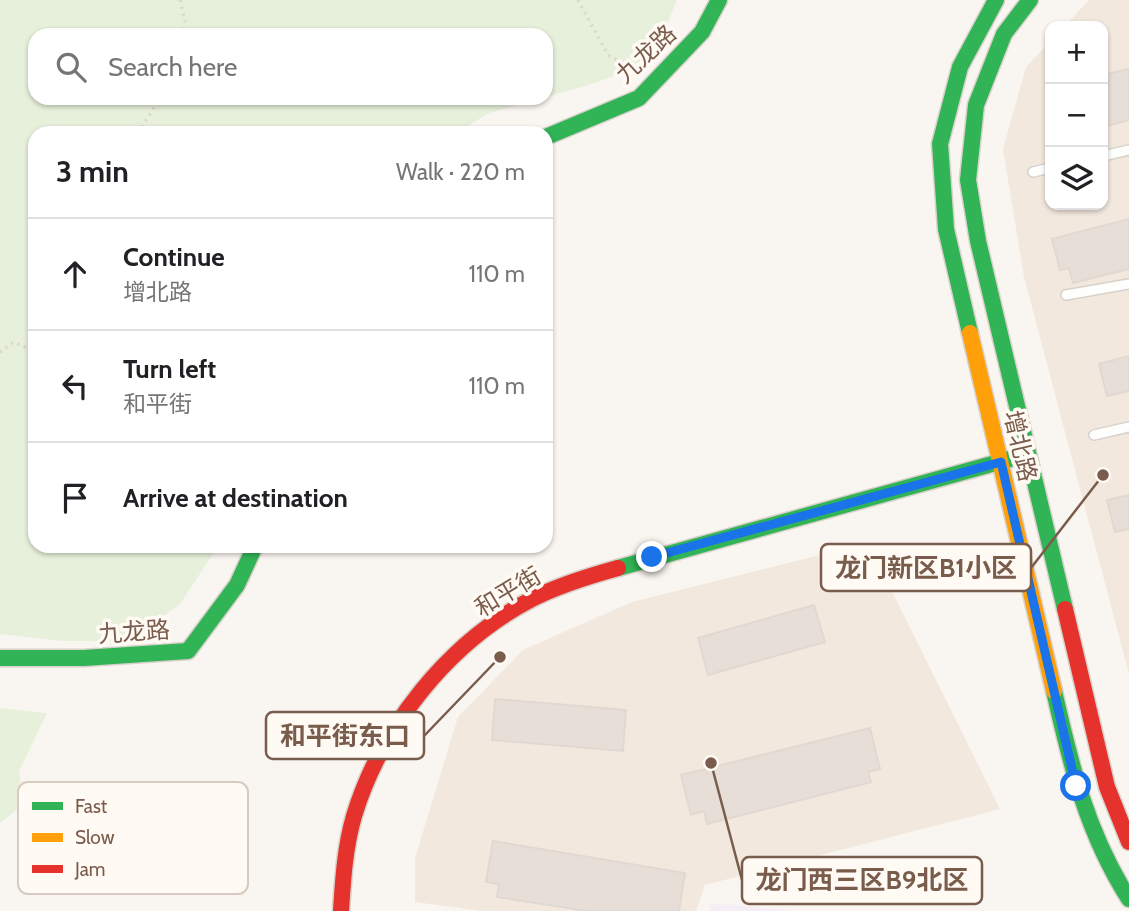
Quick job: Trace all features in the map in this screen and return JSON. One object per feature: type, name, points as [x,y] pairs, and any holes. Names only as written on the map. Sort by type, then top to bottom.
[{"type":"street","name":"九龙路","points":[[553,134],[639,98],[702,32],[719,0]]},
{"type":"street","name":"增北路","points":[[996,0],[960,67],[940,144],[946,229],[1076,786],[1107,864],[1129,898]]},
{"type":"street","name":"增北路","points":[[1030,0],[1004,34],[976,105],[968,180],[978,241],[1107,787],[1129,842]]},
{"type":"street","name":"和平街","points":[[341,911],[344,866],[354,816],[374,764],[399,722],[425,691],[475,640],[505,616],[531,600],[586,577],[1028,454]]},
{"type":"street","name":"九龙路","points":[[0,658],[84,658],[188,650],[237,585],[252,553]]},
{"type":"lane","points":[[1108,155],[1129,150]]},
{"type":"lane","points":[[1033,172],[1045,169]]},
{"type":"lane","points":[[1066,295],[1129,284]]},
{"type":"lane","points":[[1094,435],[1129,427]]},
{"type":"path","points":[[180,0],[185,21],[184,28]]},
{"type":"path","points":[[578,0],[608,55],[656,81]]},
{"type":"path","points":[[142,126],[156,105]]},
{"type":"path","points":[[0,352],[14,342],[28,349]]},
{"type":"shaded area","points":[[1089,0],[1129,0],[1129,674],[1024,277],[1003,149],[1026,67],[1045,47],[1045,210],[1108,210],[1108,21],[1070,21]]},
{"type":"shaded area","points":[[868,543],[1000,809],[705,885],[696,911],[482,911],[415,902],[415,858],[458,717],[523,650],[632,602]]},
{"type":"shaded area","points":[[711,903],[792,911],[709,911]]},
{"type":"green space","points":[[0,0],[677,0],[659,41],[637,63],[608,78],[553,95],[553,28],[28,28],[28,105],[517,105],[489,113],[468,126],[28,126],[28,553],[213,553],[180,604],[129,641],[62,641],[0,634]]},
{"type":"green space","points":[[0,708],[47,713],[19,771],[18,809],[0,823]]},
{"type":"building","points":[[1129,69],[1129,120],[1108,126],[1108,84],[1108,74]]},
{"type":"building","points":[[1129,219],[1129,269],[1073,283],[1069,268],[1060,270],[1052,239]]},
{"type":"building","points":[[1129,356],[1129,391],[1107,396],[1099,364]]},
{"type":"building","points":[[1129,495],[1129,529],[1115,532],[1107,500]]},
{"type":"building","points":[[814,605],[825,642],[708,675],[698,638]]},
{"type":"building","points":[[495,699],[626,710],[623,751],[492,740]]},
{"type":"building","points":[[870,728],[880,769],[868,772],[871,782],[707,824],[704,811],[691,815],[681,775]]},
{"type":"building","points":[[493,841],[685,873],[679,911],[587,911],[497,897],[499,884],[486,882]]},
{"type":"traffic: fast","points":[[553,134],[639,98],[702,32],[719,0]]},
{"type":"traffic: fast","points":[[970,333],[946,229],[940,144],[960,67],[996,0]]},
{"type":"traffic: fast","points":[[1030,0],[1004,34],[976,105],[968,180],[978,241],[1065,609]]},
{"type":"traffic: fast","points":[[618,568],[1028,454]]},
{"type":"traffic: fast","points":[[0,658],[84,658],[188,651],[237,585],[252,553]]},
{"type":"traffic: fast","points":[[1054,691],[1074,772],[1091,824],[1129,899]]},
{"type":"traffic: slow","points":[[970,333],[1054,691]]},
{"type":"traffic: jam","points":[[341,911],[348,839],[366,783],[400,720],[422,690],[446,663],[502,617],[553,589],[618,568]]},
{"type":"traffic: jam","points":[[1065,609],[1107,787],[1129,842]]},
{"type":"place","name":"龙门新区B1小区","points":[[1103,475]]},
{"type":"place","name":"和平街东口","points":[[500,657]]},
{"type":"place","name":"龙门西三区B9北区","points":[[711,763]]},
{"type":"route","points":[[652,557],[1001,462],[1076,786]]}]
